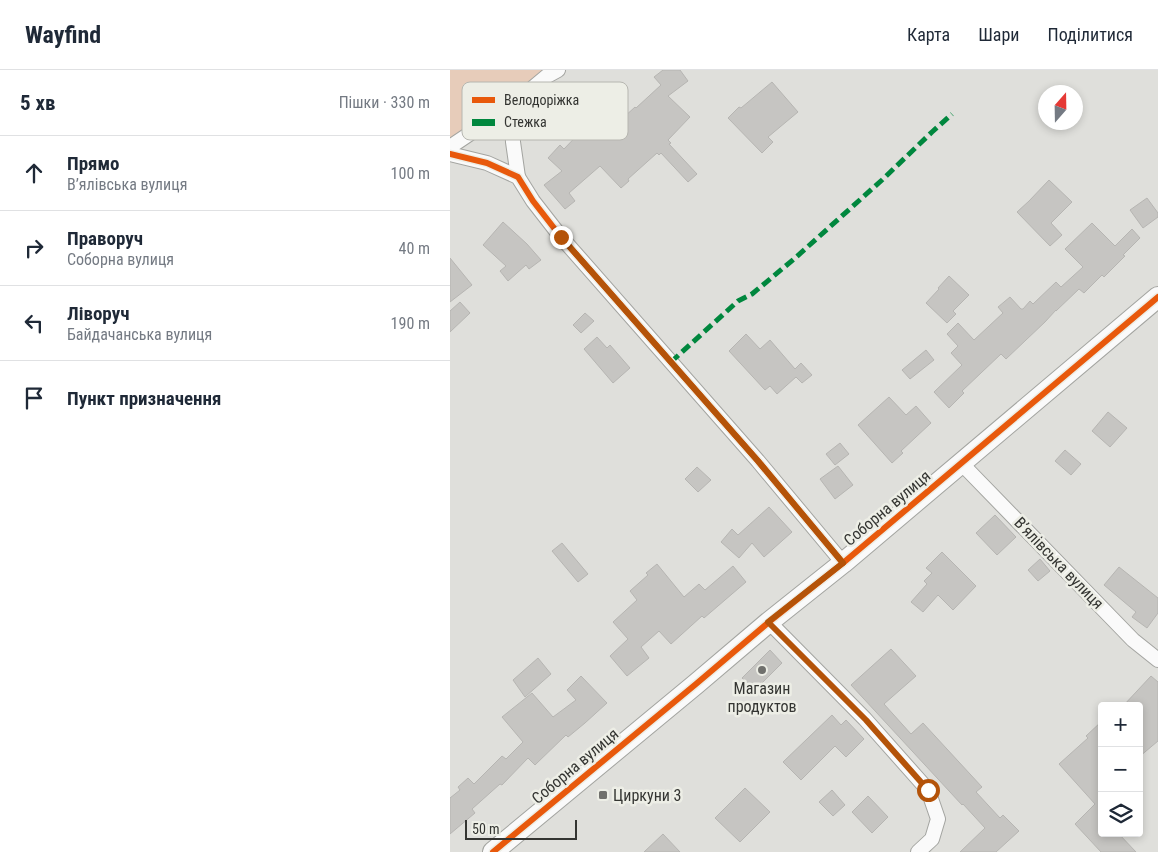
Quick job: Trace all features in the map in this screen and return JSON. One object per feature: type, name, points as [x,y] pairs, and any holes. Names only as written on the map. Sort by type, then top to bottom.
[{"type":"street","points":[[540,82],[558,70]]},
{"type":"street","points":[[450,147],[462,139]]},
{"type":"street","points":[[513,140],[518,177],[533,201],[561,237],[758,461],[843,563]]},
{"type":"street","points":[[450,154],[487,163],[518,177]]},
{"type":"street","name":"Соборна вулиця","points":[[493,852],[768,622],[843,563],[1158,297]]},
{"type":"street","name":"В’ялівська вулиця","points":[[962,463],[1133,640],[1158,660]]},
{"type":"street","points":[[768,622],[866,720],[928,790],[938,819],[932,839],[918,852]]},
{"type":"shaded area","points":[[450,70],[550,70],[529,82],[462,82],[462,131],[450,140]]},
{"type":"building","points":[[663,70],[680,70],[688,81],[668,96],[690,117],[668,140],[671,143],[669,144],[697,174],[688,182],[661,153],[659,155],[657,153],[628,179],[629,181],[621,188],[600,166],[569,193],[575,201],[565,209],[544,185],[562,171],[548,158],[560,145],[564,149],[573,140],[628,140],[628,113],[661,85],[654,77]]},
{"type":"building","points":[[772,82],[798,112],[768,137],[773,142],[762,153],[728,118],[739,107],[741,108]]},
{"type":"building","points":[[1049,180],[1072,202],[1051,223],[1062,235],[1050,246],[1017,212]]},
{"type":"building","points":[[1147,198],[1158,213],[1158,217],[1143,228],[1130,210]]},
{"type":"building","points":[[503,222],[541,260],[529,269],[526,265],[508,281],[500,271],[506,266],[483,245]]},
{"type":"building","points":[[1092,223],[1115,246],[1132,229],[1140,238],[1104,277],[1102,275],[1084,293],[1079,289],[1006,359],[1001,354],[962,391],[964,393],[949,408],[934,392],[962,365],[951,353],[958,346],[947,334],[958,323],[974,340],[1003,313],[998,307],[1010,297],[1023,309],[1030,301],[1033,304],[1056,282],[1061,287],[1083,267],[1065,249]]},
{"type":"building","points":[[450,258],[472,285],[450,302]]},
{"type":"building","points":[[949,276],[969,295],[953,311],[956,314],[947,323],[926,303]]},
{"type":"building","points":[[460,302],[470,313],[450,332],[450,311]]},
{"type":"building","points":[[585,313],[594,321],[581,333],[573,325]]},
{"type":"building","points":[[746,334],[760,349],[770,340],[795,369],[801,363],[812,375],[802,383],[796,377],[777,394],[770,386],[765,390],[729,351]]},
{"type":"building","points":[[597,337],[607,348],[610,345],[630,368],[613,383],[584,349]]},
{"type":"building","points":[[926,350],[934,360],[910,379],[902,370]]},
{"type":"building","points":[[889,397],[906,415],[916,406],[931,423],[901,451],[903,453],[892,463],[858,425]]},
{"type":"building","points":[[1108,412],[1127,428],[1110,447],[1092,431]]},
{"type":"building","points":[[840,443],[849,454],[835,465],[826,454]]},
{"type":"building","points":[[1065,450],[1081,464],[1071,475],[1055,461]]},
{"type":"building","points":[[838,466],[853,485],[835,499],[820,479]]},
{"type":"building","points":[[697,467],[711,480],[698,492],[685,479]]},
{"type":"building","points":[[769,507],[792,532],[764,557],[752,543],[739,558],[721,542],[732,529],[738,535]]},
{"type":"building","points":[[995,515],[1016,537],[997,555],[976,533]]},
{"type":"building","points":[[562,543],[588,574],[578,582],[552,551]]},
{"type":"building","points":[[942,552],[976,586],[953,610],[938,595],[923,612],[911,602],[927,584],[924,581],[932,573],[926,568]]},
{"type":"building","points":[[1040,559],[1050,571],[1038,581],[1028,570]]},
{"type":"building","points":[[657,564],[684,597],[699,584],[705,590],[733,566],[746,582],[704,618],[702,616],[671,644],[659,631],[641,647],[649,658],[627,676],[610,656],[628,639],[613,622],[637,600],[630,591]]},
{"type":"building","points":[[1119,567],[1158,598],[1158,613],[1147,628],[1132,617],[1136,612],[1104,585]]},
{"type":"building","points":[[891,649],[916,676],[884,704],[911,734],[923,723],[982,787],[976,792],[1000,818],[1003,815],[1019,831],[996,852],[960,852],[985,828],[851,685]]},
{"type":"building","name":"Магазин продуктов","points":[[770,650],[782,663],[754,691],[742,678]]},
{"type":"building","points":[[538,658],[551,674],[525,697],[513,680]]},
{"type":"building","points":[[581,676],[607,703],[568,737],[566,735],[535,765],[528,758],[502,785],[500,784],[472,809],[475,813],[450,834],[450,798],[460,790],[458,787],[468,778],[474,784],[502,756],[506,759],[523,742],[502,717],[532,693],[553,717],[576,700],[567,690]]},
{"type":"building","points":[[1151,676],[1158,682],[1158,741],[1143,754],[1143,702],[1127,702]]},
{"type":"building","points":[[832,715],[841,725],[846,720],[864,739],[846,757],[835,746],[801,780],[783,762]]},
{"type":"building","points":[[1098,725],[1098,837],[1122,837],[1136,852],[1101,852],[1075,824],[1095,804],[1059,764],[1088,738],[1086,736]]},
{"type":"building","points":[[745,788],[770,812],[740,842],[715,818]]},
{"type":"building","points":[[832,790],[845,805],[833,816],[819,802]]},
{"type":"building","points":[[868,796],[888,817],[872,833],[852,812]]},
{"type":"building","points":[[663,834],[680,852],[644,852]]},
{"type":"marked path","points":[[671,362],[738,301],[752,294],[794,259],[952,114]]},
{"type":"cycle path","points":[[450,154],[487,163],[518,177],[533,201],[561,237],[758,461],[843,563]]},
{"type":"cycle path","points":[[493,852],[769,622],[843,563],[1158,297]]},
{"type":"place","name":"Магазин продуктов","points":[[762,670]]},
{"type":"place","name":"Циркуни 3","points":[[603,795]]},
{"type":"route","points":[[561,237],[758,461],[843,563],[768,622],[866,720],[928,790]]}]
